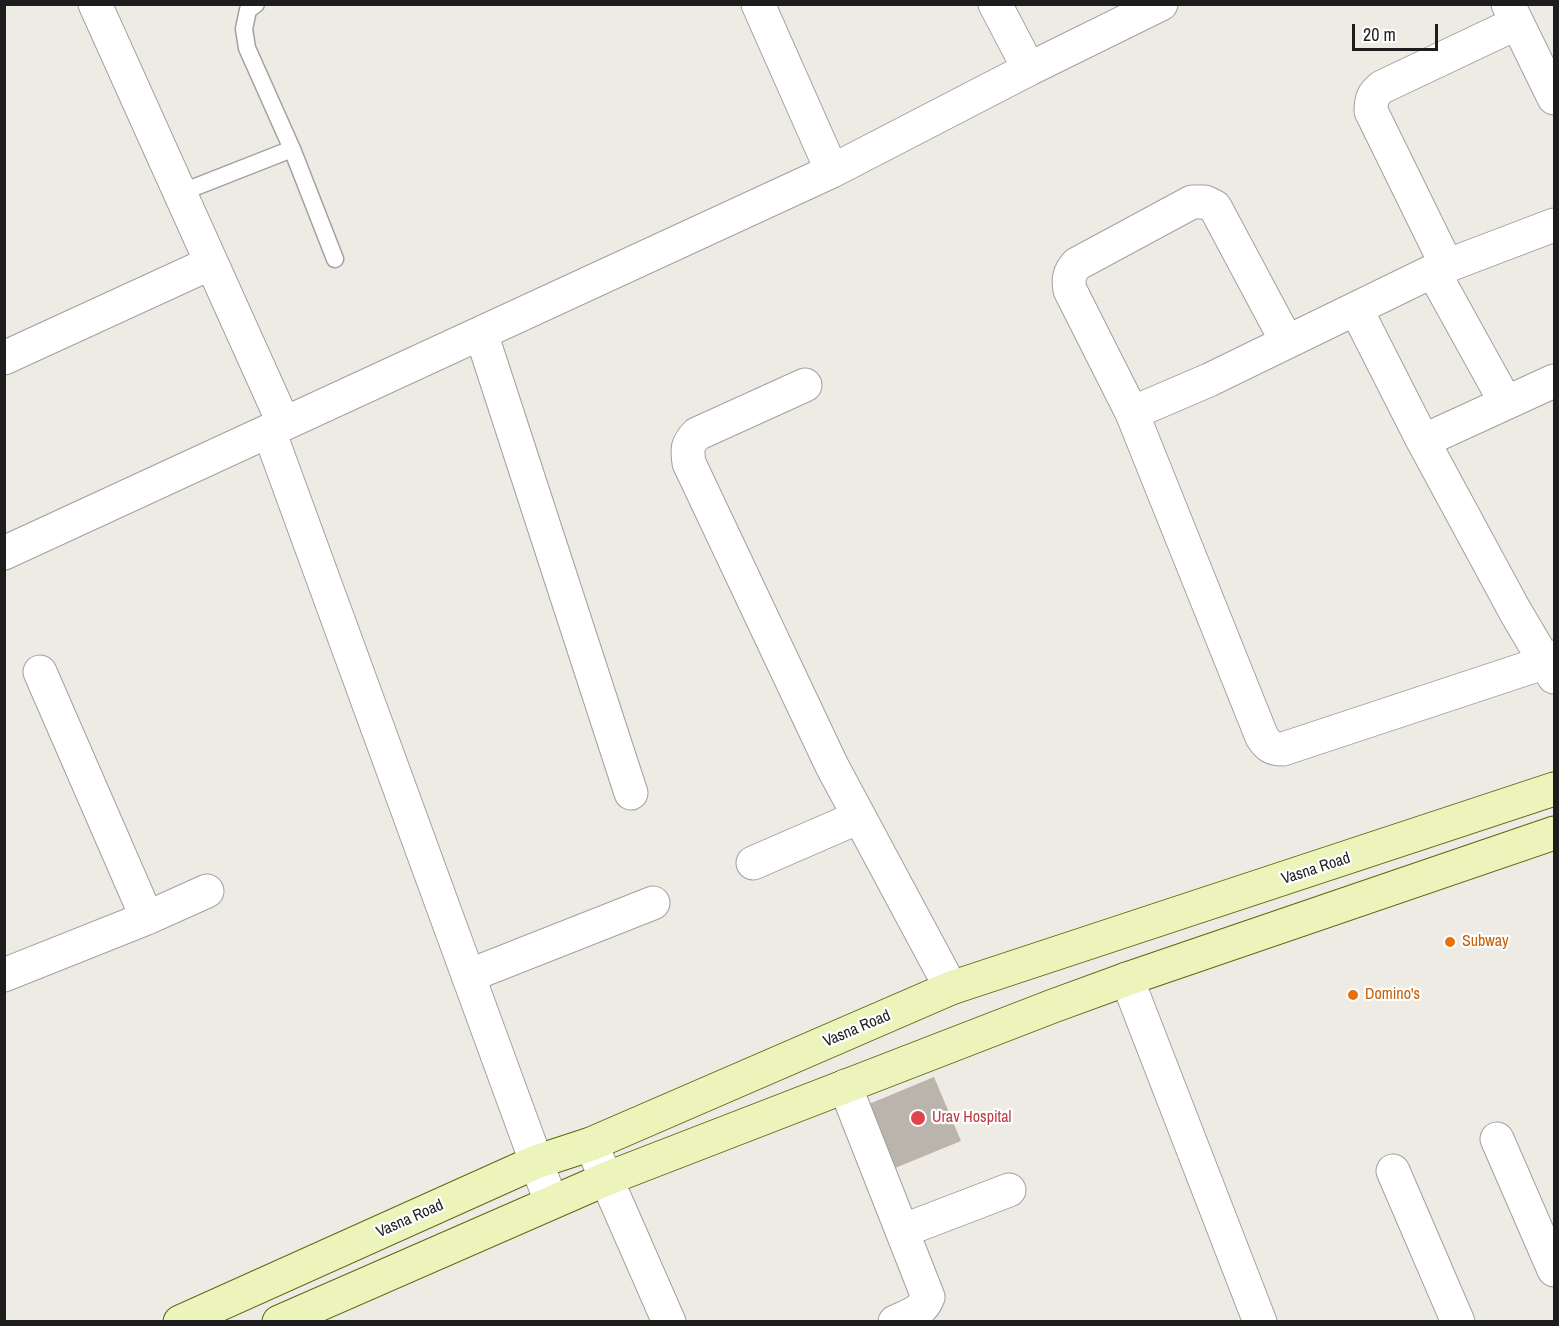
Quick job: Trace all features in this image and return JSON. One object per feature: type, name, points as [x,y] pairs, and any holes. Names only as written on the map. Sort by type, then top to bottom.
[{"type":"main road","name":"Vasna Road","points":[[180,1322],[536,1162],[591,1144],[951,988],[1554,789]]},
{"type":"main road","points":[[279,1322],[606,1179],[845,1086],[1127,979],[1554,833]]},
{"type":"street","points":[[95,4],[211,263],[276,428],[468,976],[551,1202]]},
{"type":"street","points":[[758,4],[832,171]]},
{"type":"street","points":[[995,4],[1029,69]]},
{"type":"street","points":[[4,553],[832,171],[1161,4]]},
{"type":"street","points":[[1506,403],[1440,269],[1371,111],[1371,102],[1374,94],[1382,87],[1512,14],[1554,99]]},
{"type":"street","points":[[1287,342],[1215,207],[1205,202],[1192,202],[1077,264],[1070,272],[1068,281],[1070,290],[1132,413],[1262,737],[1267,745],[1274,749],[1283,749],[1552,665],[1515,611],[1423,441],[1356,309]]},
{"type":"street","points":[[1132,413],[1209,380],[1440,269],[1554,225]]},
{"type":"street","points":[[4,358],[211,263]]},
{"type":"street","points":[[481,333],[631,792]]},
{"type":"street","points":[[1423,441],[1554,381]]},
{"type":"street","points":[[805,385],[698,434],[690,441],[687,452],[689,463],[832,766],[951,988]]},
{"type":"street","points":[[40,672],[147,918]]},
{"type":"street","points":[[753,863],[859,817]]},
{"type":"street","points":[[4,975],[147,918],[207,891]]},
{"type":"street","points":[[468,976],[653,903]]},
{"type":"street","points":[[1127,979],[1260,1322]]},
{"type":"street","points":[[845,1086],[928,1297],[924,1306],[895,1322]]},
{"type":"street","points":[[1497,1139],[1554,1270]]},
{"type":"street","points":[[591,1144],[669,1322]]},
{"type":"street","points":[[1393,1171],[1458,1322]]},
{"type":"street","points":[[902,1231],[1009,1190]]},
{"type":"lane","points":[[256,4],[248,10],[246,19],[244,29],[247,48],[292,149],[335,259]]},
{"type":"lane","points":[[180,194],[292,149]]},
{"type":"building","points":[[934,1077],[961,1141],[895,1168],[869,1104]]},
{"type":"place","name":"Subway","points":[[1450,942]]},
{"type":"place","name":"Domino's","points":[[1353,995]]},
{"type":"place","name":"Urav Hospital","points":[[918,1118]]}]
